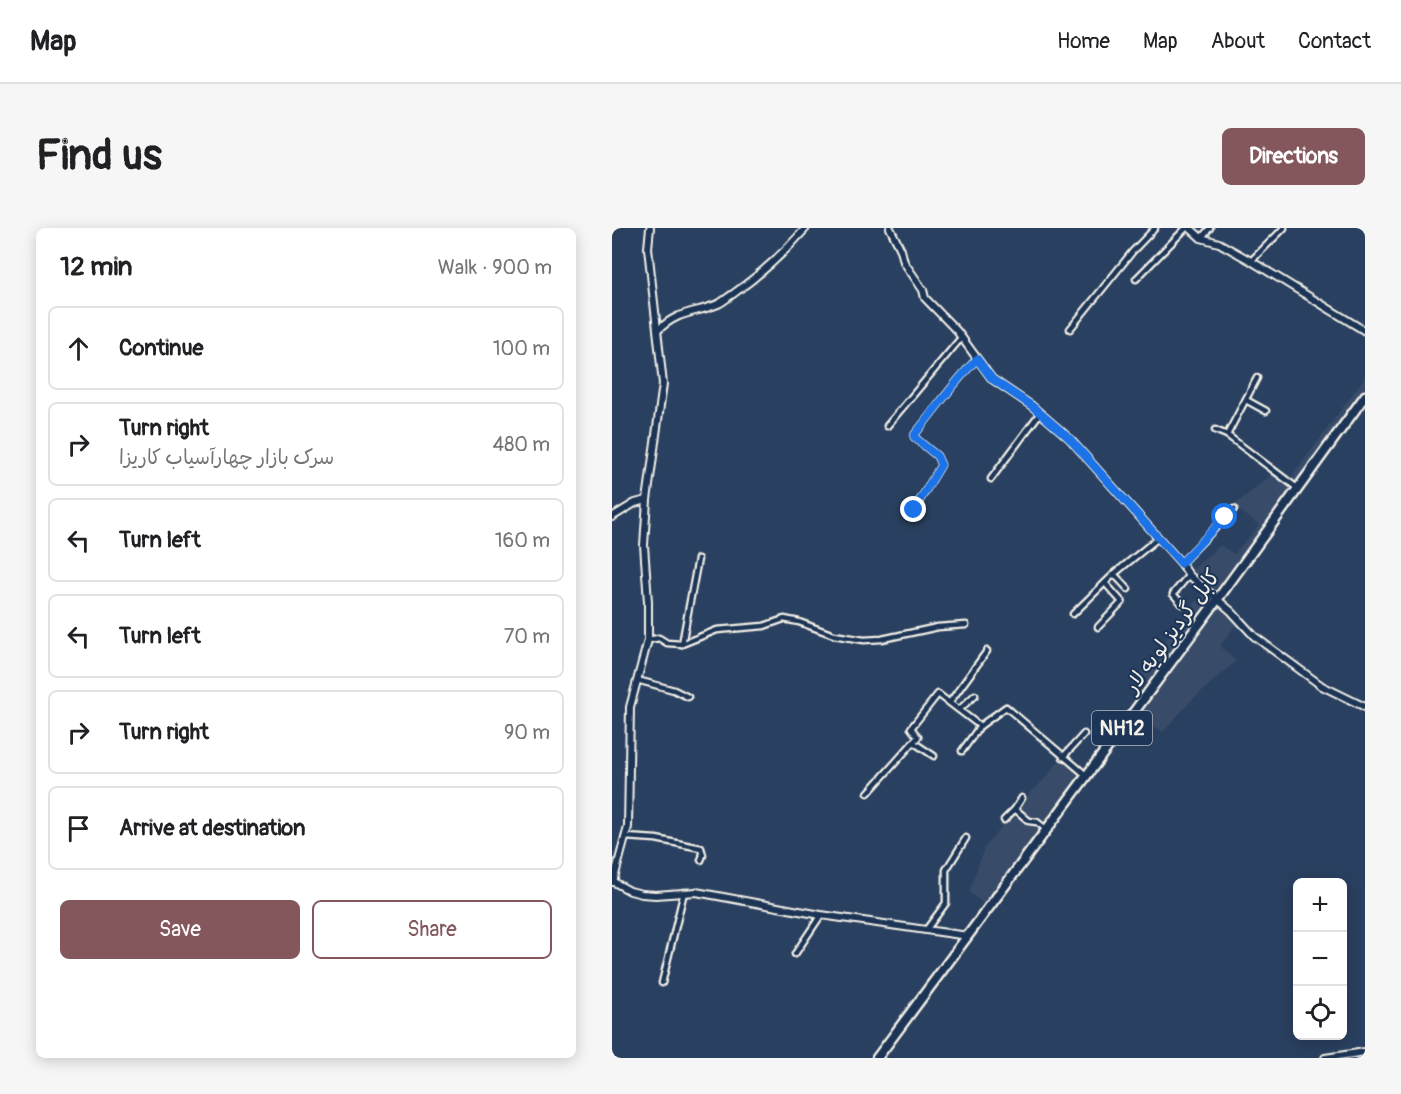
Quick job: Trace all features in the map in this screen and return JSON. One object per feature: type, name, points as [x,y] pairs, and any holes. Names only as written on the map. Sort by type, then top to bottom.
[{"type":"highway","name":"کابل گردیز لویه لار","points":[[877,1058],[1217,600],[1365,396]]},
{"type":"street","points":[[650,228],[648,248],[663,384],[647,500],[644,545],[648,639],[630,707],[630,820],[612,883],[642,894],[696,892],[821,915],[968,936]]},
{"type":"street","points":[[658,330],[668,320],[685,312],[719,304],[752,281],[806,228]]},
{"type":"street","points":[[890,228],[904,262],[923,290],[925,298],[962,338],[992,379],[1040,413],[1069,438],[1181,563],[1189,575],[1231,611],[1254,636],[1322,686],[1365,707]]},
{"type":"street","points":[[1070,329],[1133,251],[1155,228]]},
{"type":"street","points":[[1136,279],[1188,228],[1201,238],[1219,243],[1251,261],[1365,331]]},
{"type":"street","points":[[1201,238],[1210,228]]},
{"type":"street","points":[[1251,261],[1284,228]]},
{"type":"street","points":[[887,426],[962,338]]},
{"type":"street","points":[[914,510],[941,465],[937,456],[914,437],[915,434],[958,378],[977,359]]},
{"type":"street","points":[[1227,435],[1257,378]]},
{"type":"street","points":[[1246,400],[1266,411]]},
{"type":"street","points":[[991,479],[1040,413]]},
{"type":"street","points":[[1215,430],[1227,435],[1297,488]]},
{"type":"street","points":[[612,518],[635,503],[647,500]]},
{"type":"street","points":[[1181,563],[1234,509]]},
{"type":"street","points":[[1073,614],[1114,574],[1158,538]]},
{"type":"street","points":[[682,644],[699,559]]},
{"type":"street","points":[[1114,574],[1128,589]]},
{"type":"street","points":[[1182,604],[1173,594],[1189,575]]},
{"type":"street","points":[[1098,627],[1122,602],[1105,583]]},
{"type":"street","points":[[648,639],[659,638],[667,643],[682,644],[717,630],[764,626],[784,619],[834,634],[864,640],[882,639],[938,627],[966,625]]},
{"type":"street","points":[[950,702],[987,651]]},
{"type":"street","points":[[637,680],[674,690],[688,697]]},
{"type":"street","points":[[868,793],[918,736],[911,728],[938,694],[980,726]]},
{"type":"street","points":[[960,710],[975,695]]},
{"type":"street","points":[[962,751],[980,726],[1006,707],[1087,776]]},
{"type":"street","points":[[1063,757],[1084,734]]},
{"type":"street","points":[[913,742],[934,756]]},
{"type":"street","points":[[1004,820],[1022,798]]},
{"type":"street","points":[[1015,809],[1029,821],[1037,822],[1047,830]]},
{"type":"street","points":[[625,837],[656,838],[701,848],[703,855],[701,860]]},
{"type":"street","points":[[926,930],[946,903],[946,870],[966,838]]},
{"type":"street","points":[[662,983],[684,892]]},
{"type":"street","points":[[795,954],[821,915]]},
{"type":"street","points":[[1325,1058],[1365,1052]]},
{"type":"shaded area","points":[[1365,373],[1365,391],[1153,684],[1139,674],[1204,591],[1189,573],[1220,545],[1234,554],[1259,525],[1233,506],[1275,472],[1289,481],[1362,381]]},
{"type":"shaded area","points":[[1220,601],[1240,619],[1220,646],[1236,661],[1191,701],[1163,732],[1137,714]]},
{"type":"shaded area","points":[[1062,757],[1087,774],[987,907],[969,892],[984,848]]},
{"type":"route","points":[[914,510],[941,465],[937,456],[914,437],[915,434],[958,378],[977,359],[992,379],[1032,406],[1069,438],[1181,563],[1225,517]]}]
